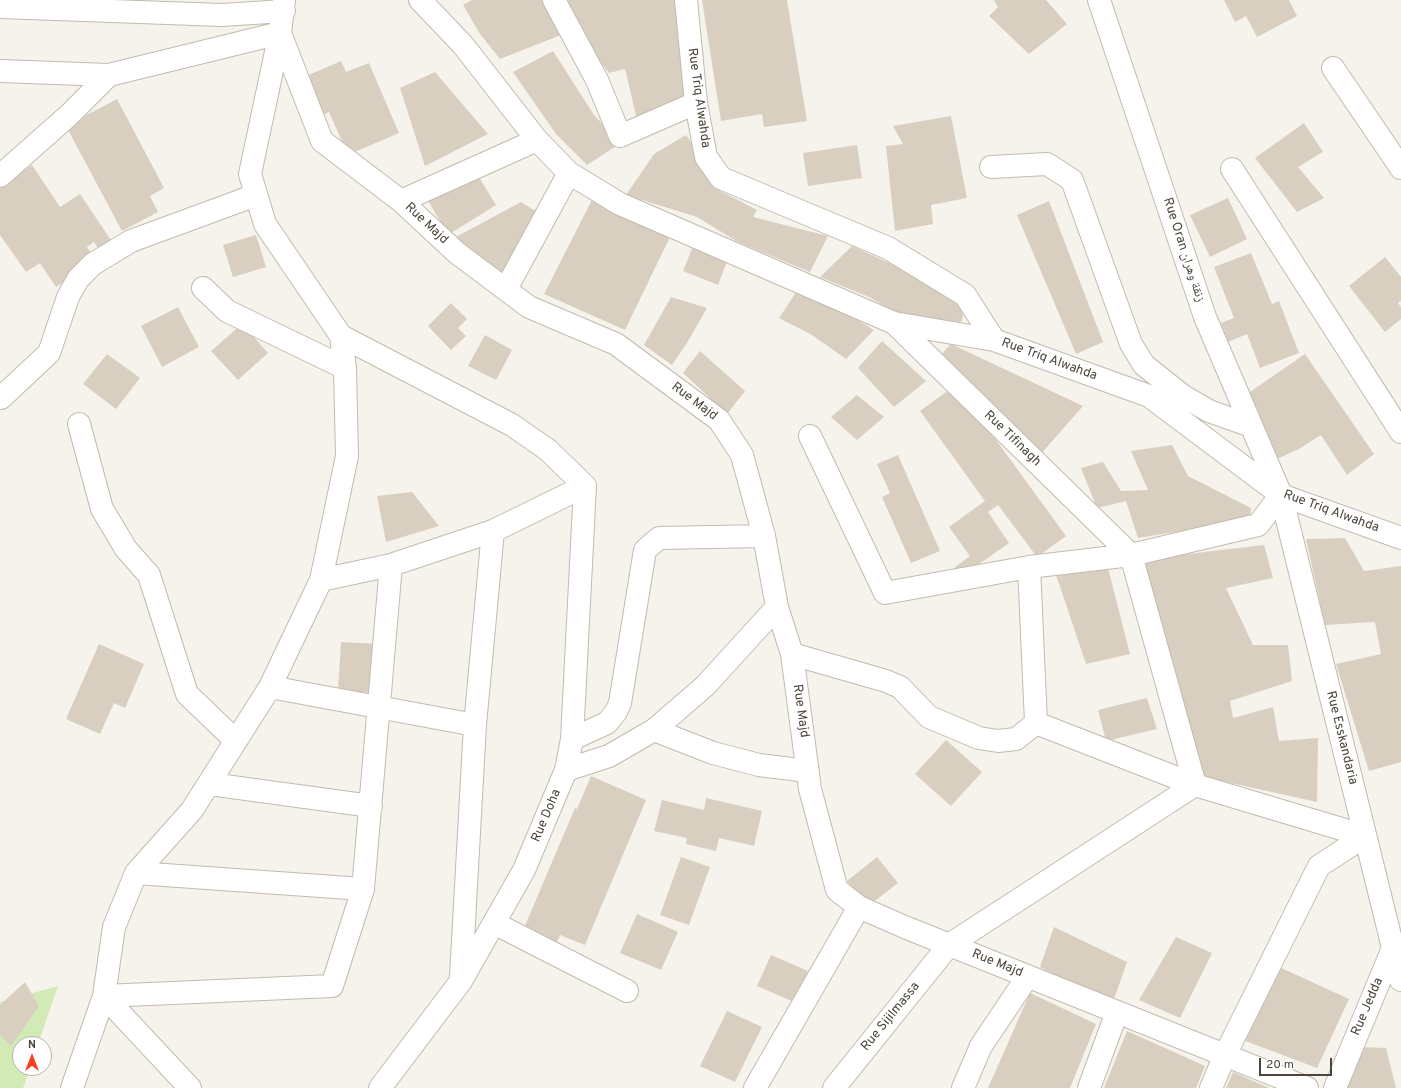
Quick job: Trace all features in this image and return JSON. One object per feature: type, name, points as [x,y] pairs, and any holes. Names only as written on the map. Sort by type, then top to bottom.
[{"type":"street","points":[[420,0],[463,45],[537,140],[569,173],[620,204],[894,323],[994,340]]},
{"type":"street","points":[[554,0],[597,80],[620,136],[696,103]]},
{"type":"street","name":"Rue Triq Alwahda","points":[[686,0],[696,103],[706,157],[721,178],[894,252],[965,295],[994,340],[1149,396],[1281,495],[1401,538]]},
{"type":"street","name":"Rue Oran زنقة وهران","points":[[1099,0],[1205,317],[1281,495]]},
{"type":"street","points":[[0,6],[103,5],[220,8],[284,5],[280,33],[250,174],[265,224],[341,336],[345,368],[347,456],[321,580],[270,687],[210,784],[192,810],[136,873],[114,927],[104,996],[72,1088]]},
{"type":"street","points":[[0,71],[108,75],[280,33]]},
{"type":"street","name":"Rue Majd","points":[[280,33],[322,140],[401,201],[457,253],[529,307],[616,344],[719,420],[742,455],[764,536],[777,607],[792,654],[810,789],[837,890],[859,907],[949,945],[1307,1088]]},
{"type":"street","points":[[1333,68],[1401,168]]},
{"type":"street","points":[[0,176],[69,115],[108,75]]},
{"type":"street","points":[[401,201],[537,140]]},
{"type":"street","points":[[991,167],[1047,164],[1072,180],[1132,344],[1144,365],[1183,396],[1209,411],[1251,426]]},
{"type":"street","points":[[1232,169],[1401,432]]},
{"type":"street","points":[[506,289],[569,173]]},
{"type":"street","points":[[1,398],[49,353],[68,296],[78,279],[93,264],[131,241],[256,195]]},
{"type":"street","points":[[203,288],[228,311],[345,368]]},
{"type":"street","name":"Rue Tifinagh","points":[[894,323],[1131,555]]},
{"type":"street","points":[[321,580],[391,565],[493,531],[585,486],[548,450],[512,425],[341,336]]},
{"type":"street","points":[[79,424],[102,509],[126,549],[149,575],[187,694],[236,741]]},
{"type":"street","points":[[810,436],[885,593],[1029,567],[1131,555],[1258,526],[1281,495]]},
{"type":"street","name":"Rue Doha","points":[[380,1088],[461,981],[524,870],[566,770],[572,739],[585,486]]},
{"type":"street","name":"Rue Esskandaria","points":[[1281,495],[1401,980]]},
{"type":"street","points":[[461,981],[476,726],[493,531]]},
{"type":"street","points":[[572,739],[607,723],[616,712],[620,703],[645,550],[659,538],[764,536]]},
{"type":"street","points":[[1131,555],[1195,785]]},
{"type":"street","points":[[104,996],[332,986],[363,889],[380,707],[391,565]]},
{"type":"street","points":[[1029,567],[1036,723]]},
{"type":"street","points":[[566,770],[610,756],[654,730],[705,686],[777,607]]},
{"type":"street","points":[[792,654],[886,681],[900,687],[929,716],[979,738],[998,740],[1016,739],[1036,723]]},
{"type":"street","points":[[270,687],[476,726]]},
{"type":"street","points":[[1036,723],[1195,785],[1365,836]]},
{"type":"street","points":[[654,730],[713,753],[759,765],[808,771]]},
{"type":"street","points":[[210,784],[371,806]]},
{"type":"street","name":"Rue Sijilmassa","points":[[834,1088],[949,945],[1195,785]]},
{"type":"street","points":[[1211,1088],[1225,1055],[1319,866],[1365,836]]},
{"type":"street","points":[[136,873],[363,889]]},
{"type":"street","points":[[755,1088],[859,907]]},
{"type":"street","points":[[494,923],[627,991]]},
{"type":"street","name":"Rue Jedda","points":[[1335,1088],[1393,948]]},
{"type":"street","points":[[963,1088],[981,1046],[1028,976]]},
{"type":"street","points":[[104,996],[190,1088]]},
{"type":"street","points":[[1088,1088],[1117,1012]]},
{"type":"green space","points":[[58,986],[41,1036],[12,1036],[12,1076],[27,1076],[23,1088],[0,1088],[0,1002]]},
{"type":"building","points":[[472,0],[546,0],[561,35],[500,59],[480,34],[463,5]]},
{"type":"building","points":[[563,0],[677,0],[690,101],[638,124],[625,69],[609,73],[575,29]]},
{"type":"building","points":[[702,0],[787,0],[807,121],[764,127],[762,114],[721,121]]},
{"type":"building","points":[[994,0],[1046,0],[1067,24],[1029,54],[989,16],[998,7]]},
{"type":"building","points":[[1224,0],[1289,0],[1297,16],[1257,37],[1246,16],[1235,22]]},
{"type":"building","points":[[553,51],[594,115],[621,143],[587,165],[556,134],[513,72]]},
{"type":"building","points":[[341,61],[346,72],[369,63],[399,133],[348,155],[329,112],[321,116],[304,77]]},
{"type":"building","points":[[435,72],[488,134],[425,166],[400,88]]},
{"type":"building","points":[[117,99],[164,188],[150,196],[158,212],[122,231],[66,126]]},
{"type":"building","points":[[951,116],[967,198],[931,205],[933,224],[895,231],[886,146],[903,144],[893,126]]},
{"type":"building","points":[[1304,123],[1323,152],[1298,167],[1324,198],[1297,212],[1255,158]]},
{"type":"building","points":[[686,135],[701,156],[713,187],[757,210],[753,217],[828,236],[810,272],[738,242],[697,217],[626,195],[654,154]]},
{"type":"building","points":[[857,145],[862,178],[808,186],[803,153]]},
{"type":"building","points":[[32,165],[60,207],[80,194],[115,246],[102,254],[94,242],[87,247],[91,253],[81,259],[86,267],[56,287],[40,263],[26,272],[0,235],[0,187]]},
{"type":"building","points":[[474,169],[496,205],[448,235],[426,197]]},
{"type":"building","points":[[1228,198],[1247,239],[1210,257],[1190,215]]},
{"type":"building","points":[[592,200],[671,235],[625,330],[544,294]]},
{"type":"building","points":[[1049,201],[1103,342],[1076,354],[1017,215]]},
{"type":"building","points":[[521,202],[542,215],[500,281],[454,238]]},
{"type":"building","points":[[256,235],[266,267],[233,277],[223,245]]},
{"type":"building","points":[[693,246],[728,259],[718,285],[683,271]]},
{"type":"building","points":[[852,246],[896,266],[964,305],[962,321],[947,326],[902,316],[869,297],[820,277]]},
{"type":"building","points":[[1251,253],[1272,304],[1279,301],[1299,353],[1260,368],[1247,334],[1228,342],[1221,323],[1234,318],[1214,267]]},
{"type":"building","points":[[1385,257],[1401,277],[1401,301],[1398,303],[1401,307],[1401,319],[1385,332],[1349,286]]},
{"type":"building","points":[[799,288],[833,305],[874,330],[846,359],[812,335],[779,318]]},
{"type":"building","points":[[671,297],[707,308],[687,343],[672,365],[644,345]]},
{"type":"building","points":[[451,303],[467,319],[458,328],[466,336],[451,350],[428,326]]},
{"type":"building","points":[[178,307],[199,347],[162,367],[141,326]]},
{"type":"building","points":[[242,324],[268,353],[238,380],[211,351]]},
{"type":"building","points":[[485,335],[512,350],[496,380],[468,366]]},
{"type":"building","points":[[882,341],[926,381],[894,407],[858,368]]},
{"type":"building","points":[[951,344],[1083,406],[1040,455],[935,361]]},
{"type":"building","points":[[700,351],[745,391],[727,414],[683,373]]},
{"type":"building","points":[[107,354],[140,378],[116,409],[83,384]]},
{"type":"building","points":[[1305,354],[1374,454],[1347,475],[1321,435],[1299,449],[1277,459],[1244,396]]},
{"type":"building","points":[[956,385],[1066,536],[1037,557],[998,505],[988,512],[1009,543],[962,576],[955,567],[970,556],[949,527],[985,501],[920,411]]},
{"type":"building","points":[[857,395],[884,417],[857,440],[831,417]]},
{"type":"building","points":[[1172,445],[1188,476],[1251,508],[1250,520],[1138,538],[1126,501],[1097,508],[1081,468],[1103,462],[1121,491],[1148,490],[1131,451]]},
{"type":"building","points":[[898,455],[940,551],[911,563],[882,497],[890,493],[877,464]]},
{"type":"building","points":[[412,492],[439,526],[386,542],[377,496]]},
{"type":"building","points":[[1345,538],[1364,571],[1401,566],[1401,762],[1369,771],[1336,664],[1381,654],[1375,622],[1325,625],[1306,539]]},
{"type":"building","points":[[1264,545],[1273,578],[1226,588],[1253,645],[1288,645],[1292,681],[1230,701],[1233,718],[1273,707],[1279,741],[1318,738],[1317,802],[1199,776],[1137,560]]},
{"type":"building","points":[[1108,568],[1130,654],[1086,664],[1056,575]]},
{"type":"building","points":[[341,642],[379,644],[376,693],[338,691]]},
{"type":"building","points":[[99,644],[144,664],[125,708],[114,703],[100,734],[66,719]]},
{"type":"building","points":[[1147,698],[1157,729],[1106,741],[1098,710]]},
{"type":"building","points":[[946,740],[982,772],[951,806],[915,774]]},
{"type":"building","points":[[591,776],[646,800],[585,945],[560,935],[557,942],[524,928],[575,808],[577,809]]},
{"type":"building","points":[[706,798],[762,811],[754,846],[719,838],[716,851],[686,844],[687,838],[654,831],[662,800],[704,810]]},
{"type":"building","points":[[681,857],[710,867],[689,925],[660,915]]},
{"type":"building","points":[[877,857],[898,883],[867,907],[847,881]]},
{"type":"building","points":[[637,914],[678,932],[661,970],[620,953]]},
{"type":"building","points":[[1054,927],[1127,962],[1112,1005],[1040,967]]},
{"type":"building","points":[[1176,937],[1212,953],[1180,1018],[1139,1000]]},
{"type":"building","points":[[771,955],[808,971],[794,1002],[757,986]]},
{"type":"building","points":[[1277,966],[1349,999],[1317,1068],[1243,1040]]},
{"type":"building","points":[[25,982],[39,1006],[18,1036],[12,1036],[11,1046],[0,1035],[0,1005]]},
{"type":"building","points":[[1030,993],[1096,1024],[1070,1088],[988,1088]]},
{"type":"building","points":[[727,1011],[762,1027],[735,1082],[700,1066]]},
{"type":"building","points":[[1127,1031],[1205,1066],[1196,1088],[1104,1088]]},
{"type":"building","points":[[1360,1047],[1386,1048],[1396,1088],[1344,1088]]},
{"type":"building","points":[[1233,1072],[1269,1088],[1226,1088]]}]
